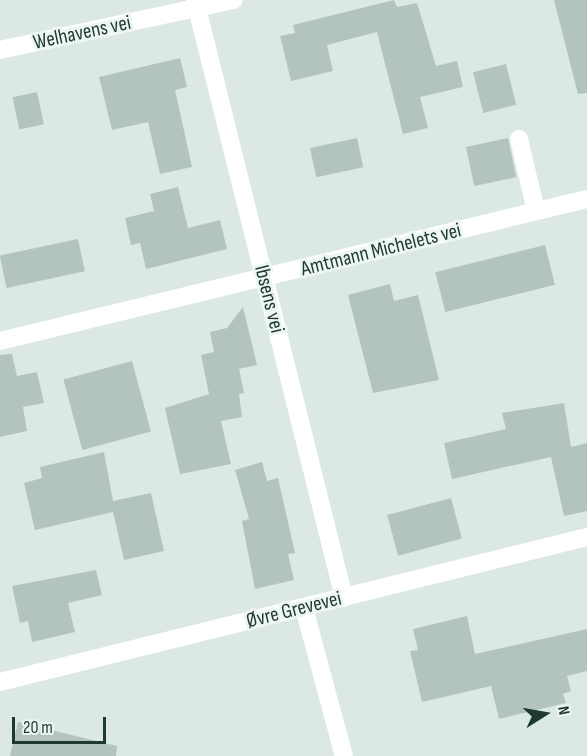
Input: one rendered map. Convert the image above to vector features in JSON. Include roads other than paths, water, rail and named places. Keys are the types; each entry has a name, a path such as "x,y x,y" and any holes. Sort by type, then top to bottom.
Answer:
{"street":[{"name":"Welhavens vei","path":"0,50 196,4 234,0"},
{"name":"Ibsens vei","path":"196,4 344,598"},
{"path":"519,139 536,212"},
{"name":"Amtmann Michelets vei","path":"0,342 587,199"},
{"name":"Øvre Grevevei","path":"0,682 587,537"},
{"path":"304,608 344,756"}]}
